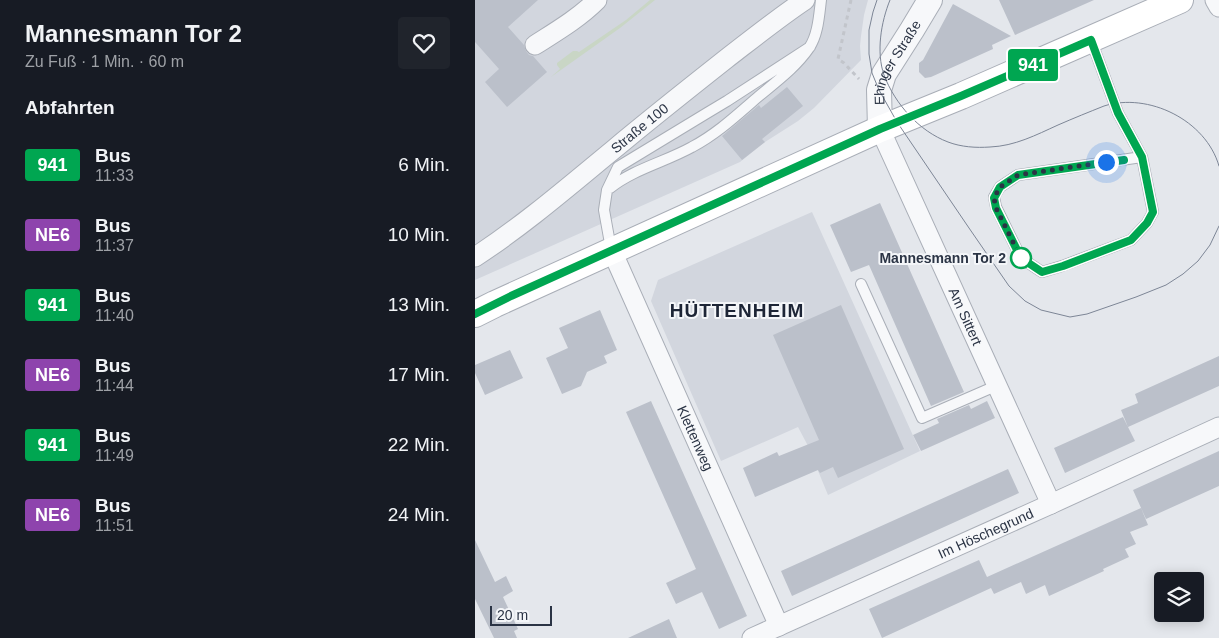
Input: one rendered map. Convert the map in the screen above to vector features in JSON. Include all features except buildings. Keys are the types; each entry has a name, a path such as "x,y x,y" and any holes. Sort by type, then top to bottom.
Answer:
{"main road":[{"path":"475,314 880,129 961,96 1180,0"}],"street":[{"path":"535,45 566,26 597,0"},
{"name":"Straße 100","path":"475,257 503,239 555,200 681,94 805,0"},
{"name":"Ehinger Straße","path":"880,129 879,90 884,74 930,0"},
{"path":"1215,0 1219,7"},
{"name":"Am Sittert","path":"880,129 1051,504"},
{"name":"Klettenweg","path":"612,251 779,626"},
{"name":"Im Höschegrund","path":"753,638 1219,427"}],"lane":[{"path":"607,190 621,179 669,159 719,130 793,68 809,47 816,32 821,0"},
{"path":"1091,40 1118,113 1142,157 1153,212 1147,223 1131,240 1063,266 1042,272 1021,258 996,208 994,198 1000,187 1018,175 1142,157"},
{"path":"612,251 604,210 607,190 618,167 727,101 809,47"},
{"path":"861,284 922,418 998,385"}],"path":[{"path":"844,63 838,59 851,0"}],"shaded area":[{"path":"475,0 868,0 861,36 861,60 814,108 798,121 765,142 740,162 475,280"},
{"path":"812,212 920,451 828,495 798,427 721,461 651,301 658,280"}],"green space":[{"path":"650,0 655,0 620,28 551,77 560,69 557,63 573,51 579,52 626,20"}],"tram line":[{"path":"877,0 869,30 869,54 872,73 879,90 897,122 1009,286 1025,301 1041,310 1070,317 1087,314 1136,297 1166,285 1183,274 1198,261 1210,245 1219,226"},
{"path":"890,0 884,18 880,47 884,75 901,106 918,124 937,137 963,146 1008,145 1104,106 1121,103 1139,103 1173,113 1189,123 1202,135 1212,150 1219,166"}],"bus line":[{"name":"941","path":"475,314 880,129 1091,40 1118,113 1142,157 1153,212 1147,223 1131,240 1063,266 1042,272 1021,258 996,208 994,198 1000,187 1018,175 1124,160"}],"place":[{"name":"Mannesmann Tor 2","path":"1021,258"}],"district":[{"name":"HÜTTENHEIM","path":"737,310"}],"route":[{"path":"1021,258 996,208 994,198 1000,187 1018,175 1106,162"}]}
